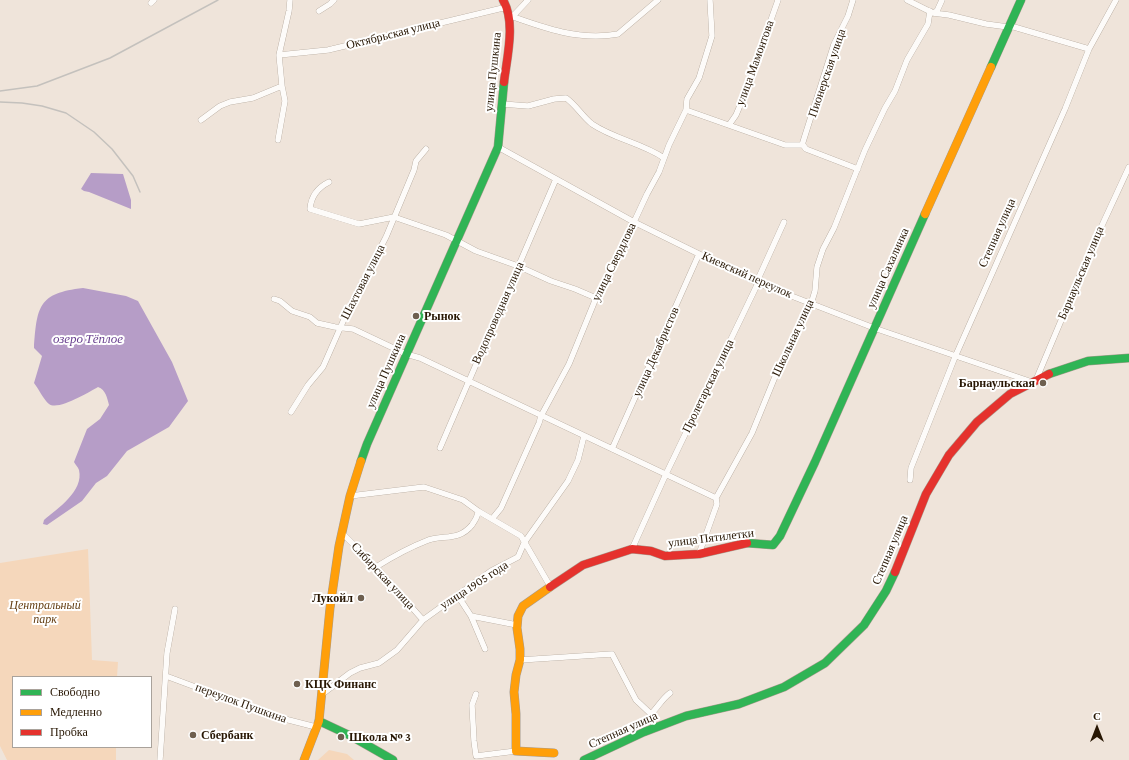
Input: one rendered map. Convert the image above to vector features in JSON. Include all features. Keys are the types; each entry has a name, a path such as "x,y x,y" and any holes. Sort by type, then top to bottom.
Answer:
{"street":[{"path":"278,140 285,101 279,55 290,0"},
{"path":"318,11 334,0"},
{"path":"507,10 528,0"},
{"path":"507,10 544,28 585,36 611,35 618,34 658,0"},
{"name":"улица Свердлова","path":"492,519 501,508 540,423 541,416 569,364 596,298 607,280 686,110 687,99 699,78 712,36 710,0"},
{"name":"улица Мамонтова","path":"729,125 736,115 744,96 778,0"},
{"name":"Пионерская улица","path":"802,146 834,44 848,16 853,0"},
{"path":"907,0 931,12 986,24 1014,27 1089,49"},
{"name":"Школьная улица","path":"699,554 717,504 716,498 752,433 779,367 811,304 815,291 817,267 823,249 834,228 858,169 895,91 907,60 928,24 931,12 937,11 942,0"},
{"name":"улица Сахалинка","path":"773,544 780,536 812,469 1021,0"},
{"name":"Степная улица","path":"910,480 911,468 955,357 1065,109 1089,49 1116,0"},
{"name":"Октябрьская улица","path":"279,55 328,50 507,10"},
{"name":"улица Пушкина","path":"304,760 317,724 330,608 342,533 350,496 367,444 498,147 510,26 507,10"},
{"path":"201,120 220,106 230,102 253,98 282,86"},
{"path":"502,104 528,106 554,99 566,98 592,124 655,151 664,158"},
{"path":"686,110 785,145 802,146 806,149 858,169"},
{"name":"Киевский переулок","path":"498,147 634,222 758,283 874,328 955,357 1034,381"},
{"name":"Шахтовая улица","path":"291,412 308,385 323,367 349,308 386,237 414,170 416,161 426,149"},
{"name":"Барнаульская улица","path":"1034,381 1092,247 1129,167"},
{"name":"Водопроводная улица","path":"440,448 556,179"},
{"path":"329,182 319,187 311,202 310,210 359,224 394,217 446,235 476,251 518,266 551,281 596,298"},
{"name":"Пролетарская улица","path":"632,549 666,474 758,283 759,277 784,222"},
{"name":"улица Декабристов","path":"612,449 699,254"},
{"path":"274,299 280,301 292,311 310,317 317,323 353,329 406,354 420,358 716,498"},
{"name":"Степная улица","path":"585,760 655,728 686,716 740,704 762,696 784,687 825,663 864,624 886,591 898,566 926,494 949,455 977,422 1010,394 1034,381 1088,361 1129,358"},
{"name":"улица 1905 года","path":"321,695 350,673 360,668 379,664 397,650 423,620 491,571 518,557 524,543 568,481 578,460 584,436"},
{"path":"350,496 424,487 463,500 478,511 521,536 550,586"},
{"path":"376,567 392,557 428,540 454,537 466,532 478,517 478,511"},
{"name":"Сибирская улица","path":"342,533 376,567 423,620"},
{"name":"улица Пятилетки","path":"517,626 518,616 523,606 550,586 583,565 632,549 651,551 665,556 699,554 748,543 773,544"},
{"path":"458,596 471,616 485,648"},
{"path":"160,760 167,653 175,609"},
{"path":"471,616 517,626 520,660 514,692 516,714 516,751"},
{"path":"520,660 612,654 636,700 651,714 655,728"},
{"name":"переулок Пушкина","path":"166,676 273,716 317,724"},
{"path":"651,714 659,706 663,698 670,693"},
{"path":"476,694 472,705 476,756 516,751 554,754"},
{"path":"317,724 351,736 393,760"}],"green space":[{"name":"Центральный парк","path":"88,549 92,660 118,662 117,676 12,676 12,748 116,748 116,760 7,760 0,746 0,563"},
{"path":"329,750 347,754 354,760 318,760"}],"water":[{"path":"91,173 123,174 131,200 131,209 81,189"},
{"name":"озеро Тёплое","path":"83,288 126,296 138,301 172,362 188,401 169,427 127,451 107,476 96,483 82,501 47,525 43,524 44,520 62,505 74,492 79,478 79,470 74,462 87,429 100,419 109,405 104,392 98,387 66,403 59,405 49,404 34,383 42,356 34,348 39,312 43,304 49,298 57,294 68,290"}],"railway":[{"path":"0,91 37,86 110,58 218,0"},
{"path":"0,102 42,106 66,113 94,132 112,149 133,176 140,192"}],"traffic: fast":[{"path":"991,67 1021,0"},
{"path":"361,461 367,444 498,147 504,82"},
{"path":"747,543 773,545 780,536 815,462 925,214"},
{"path":"1049,374 1088,361 1129,358"},
{"path":"584,760 644,732 686,716 739,704 784,687 825,663 864,625 886,591 895,572"},
{"path":"319,721 351,736 393,760"}],"traffic: slow":[{"path":"925,214 991,67"},
{"path":"304,760 319,721 330,608 339,546 350,496 361,461"},
{"path":"550,587 523,606 518,616 517,628 520,660 514,692 516,714 516,751 554,753"}],"traffic: jam":[{"path":"503,0 507,9 510,29 510,40 504,82"},
{"path":"895,572 926,494 949,455 977,422 1010,394 1049,374"},
{"path":"550,587 583,565 632,549 651,551 665,556 699,554 747,543"}],"place":[{"name":"Рынок","path":"416,316"},
{"name":"Барнаульская","path":"1043,383"},
{"name":"Лукойл","path":"361,598"},
{"name":"КЦК Финанс","path":"297,684"},
{"name":"Сбербанк","path":"193,735"},
{"name":"Школа № 3","path":"341,737"}]}
